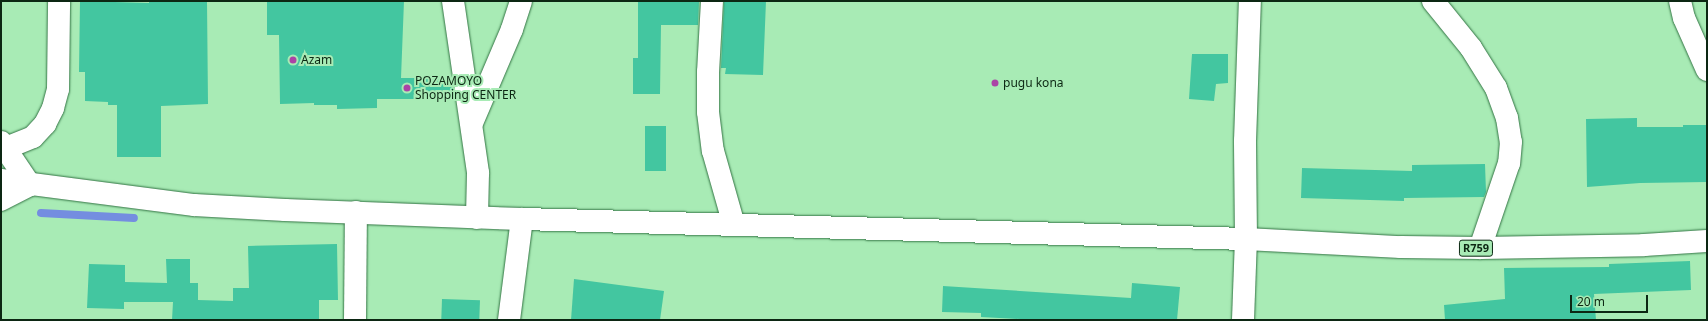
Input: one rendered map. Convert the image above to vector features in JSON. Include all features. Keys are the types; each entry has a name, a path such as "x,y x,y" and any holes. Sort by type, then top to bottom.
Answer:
{"main road":[{"path":"30,185 3,145 32,136 46,124 53,108 58,89 59,1"},
{"path":"452,1 472,123 478,173 477,218"},
{"path":"472,123 503,51 521,1"},
{"path":"712,1 708,72 708,112 713,151 734,224"},
{"path":"1243,320 1246,239 1245,141 1250,1"},
{"path":"1433,1 1471,48 1496,88 1507,118 1511,142 1509,163 1480,248"},
{"path":"1680,1 1684,18 1707,70"},
{"path":"1,180 30,185 194,205 477,218 1246,239"},
{"path":"1,200 30,185"},
{"path":"355,320 356,212"},
{"path":"509,320 522,219"},
{"name":"R759","path":"1246,239 1393,247 1480,248 1636,245 1707,241"}],"building":[{"path":"80,1 149,3 149,1 207,1 208,104 161,106 161,157 117,157 117,105 108,105 108,102 85,101 85,72 79,72"},
{"path":"267,1 404,1 401,78 452,78 454,99 377,99 377,108 337,109 337,105 314,105 314,103 280,104 279,35 267,35"},
{"path":"638,1 699,1 698,25 661,25 660,94 633,94 633,58 638,58"},
{"path":"724,1 766,1 763,75 725,74 726,68 721,68"},
{"path":"1192,54 1228,54 1228,83 1216,84 1214,101 1189,99"},
{"path":"1637,118 1637,127 1683,127 1683,125 1707,125 1707,182 1640,183 1587,187 1586,119"},
{"path":"645,126 666,126 666,171 645,171"},
{"path":"1485,164 1486,192 1484,197 1404,198 1404,201 1301,198 1302,168 1412,171 1412,165"},
{"path":"337,244 338,300 319,300 319,320 172,320 173,302 124,302 124,309 87,308 89,264 125,265 125,282 167,283 166,259 190,259 190,283 198,283 198,300 233,301 233,288 249,288 248,246"},
{"path":"1690,261 1691,290 1594,294 1596,320 1445,320 1444,305 1505,299 1504,268 1609,267 1609,264"},
{"path":"574,279 664,291 660,320 571,320"},
{"path":"1132,283 1180,287 1177,320 1038,320 981,317 981,313 942,312 943,286 1131,298"},
{"path":"442,299 480,300 479,320 441,320"}],"waterway":[{"path":"41,213 134,218"}],"place":[{"name":"Azam","path":"293,60"},
{"name":"pugu kona","path":"995,83"},
{"name":"POZAMOYO Shopping CENTER","path":"407,88"}]}
